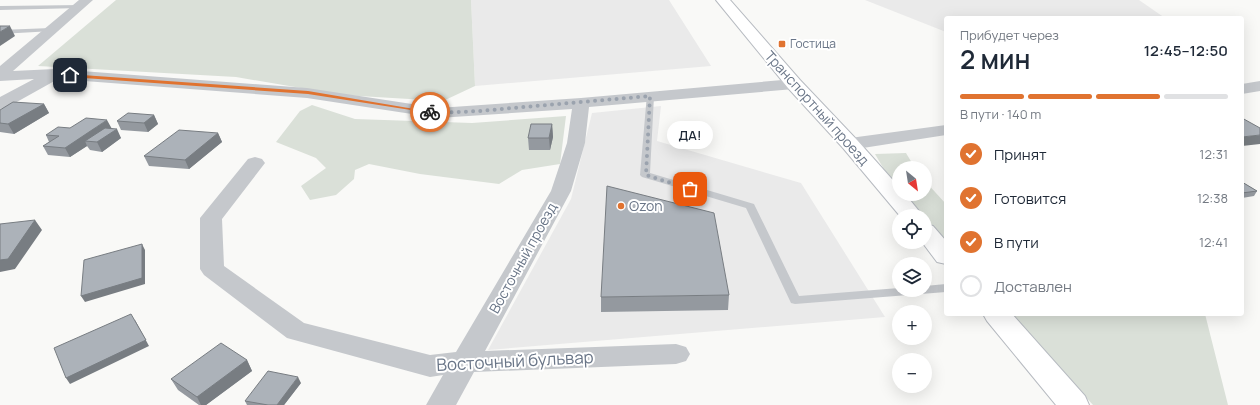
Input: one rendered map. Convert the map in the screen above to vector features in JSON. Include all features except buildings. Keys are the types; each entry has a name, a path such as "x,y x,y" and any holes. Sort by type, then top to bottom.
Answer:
{"main road":[{"name":"Транспортный проезд","path":"723,0 794,84 850,144 906,209"},
{"path":"932,239 944,254"},
{"path":"998,316 1074,405"}],"street":[{"path":"0,75 83,3"},
{"path":"0,75 55,74 308,93 438,113 582,103 794,84"},
{"path":"0,104 55,74"},
{"path":"1244,89 1260,86"},
{"name":"Восточный проезд","path":"441,405 561,191 576,143 582,103"},
{"path":"850,144 944,130"},
{"name":"Восточный бульвар","path":"254,163 211,218 212,269 296,331 430,366 465,362 676,354"}],"lane":[{"path":"0,8 83,3"},
{"path":"0,32 51,30"},
{"path":"650,96 646,175 750,206 795,300 892,292"},
{"path":"932,289 944,288"}],"shaded area":[{"path":"116,0 471,0 475,86 443,101 342,95 236,77 38,66"},
{"path":"471,0 669,0 711,66 475,86"},
{"path":"865,0 1139,0 1162,16 944,16 944,31"},
{"path":"312,105 355,119 472,123 566,116 560,164 522,170 499,184 420,174 369,164 355,170 354,179 336,195 310,200 301,186 326,168 316,158 276,142 300,111"},
{"path":"661,106 657,141 801,183 885,317 488,350 571,199 592,113"},
{"path":"906,153 911,161 892,161 892,180 875,154"},
{"path":"932,189 944,202 944,242 932,227 932,209 916,209 910,201 932,201"},
{"path":"1012,316 1206,316 1228,405 1093,405"}],"way so far":[{"path":"430,112 479,111 650,96 646,175 690,189"}],"place":[{"name":"Гостица","path":"782,44"},
{"name":"ДА!","path":"690,189"},
{"name":"Ozon","path":"621,206"}],"route":[{"path":"70,75 308,93 430,112"}]}
